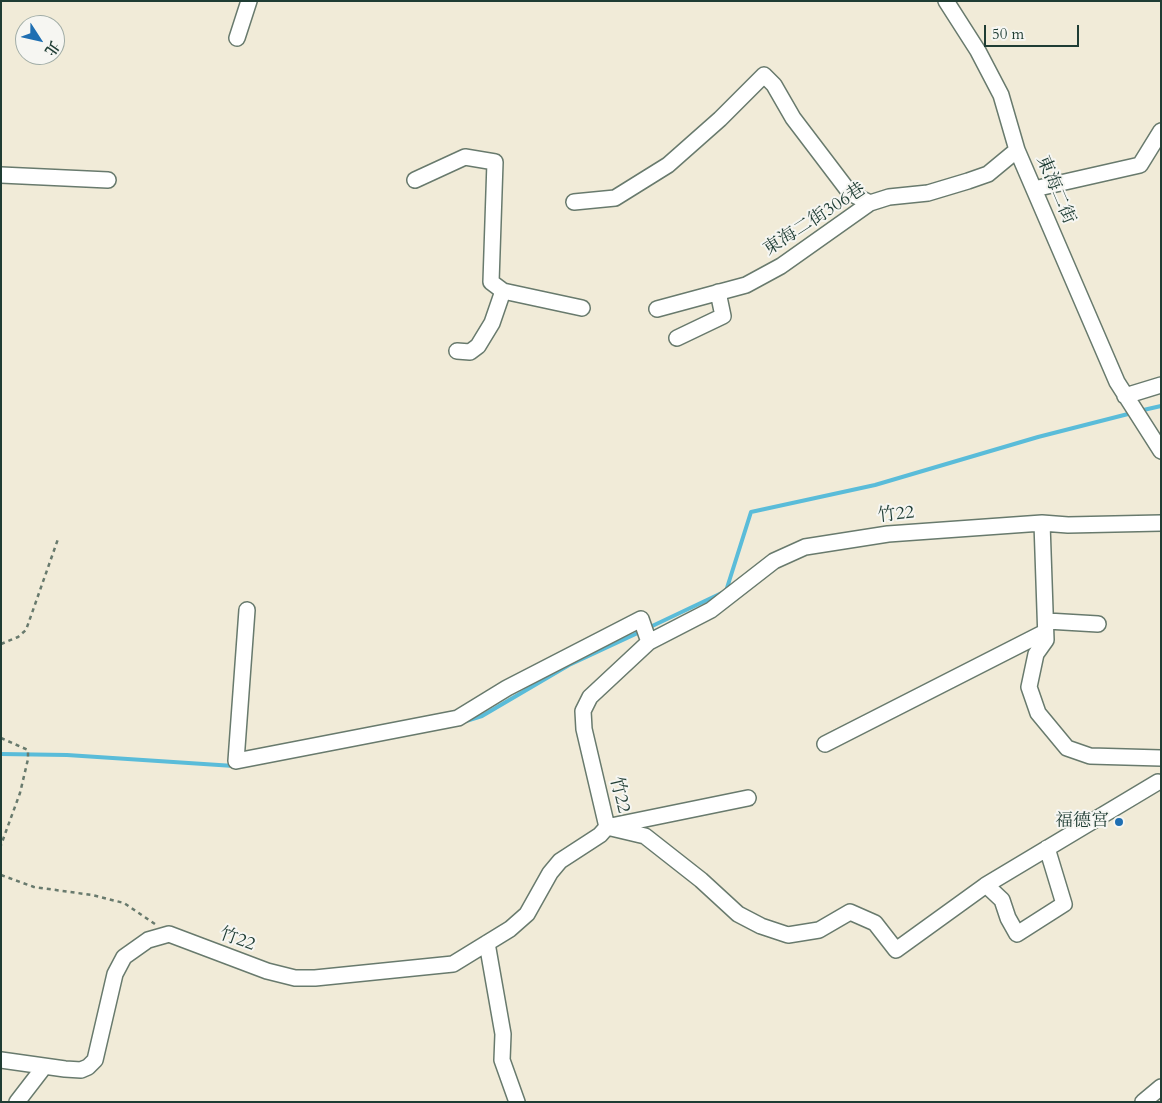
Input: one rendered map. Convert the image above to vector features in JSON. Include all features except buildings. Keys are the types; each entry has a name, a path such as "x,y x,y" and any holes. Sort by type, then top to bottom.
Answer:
{"street":[{"path":"237,38 249,1"},
{"name":"東海二街","path":"946,1 978,51 1001,95 1018,150 1113,373 1125,396 1161,451"},
{"path":"574,202 614,198 668,165 720,119 764,75 774,85 792,118 850,193 870,203"},
{"path":"1034,189 1140,166 1161,131"},
{"name":"東海二街306巷","path":"658,309 746,285 781,266 870,203 888,197 928,193 988,174 1018,150"},
{"path":"415,180 465,157 495,162 491,282 503,291 582,308"},
{"path":"1,175 108,180"},
{"path":"457,351 470,352 478,346 492,323 503,291"},
{"path":"677,338 724,316 718,292"},
{"path":"1125,396 1161,385"},
{"path":"1042,523 1046,664"},
{"name":"竹22","path":"169,934 267,971 295,978 316,978 453,964 519,923 527,914 550,873 560,861 600,836 607,827 584,729 583,711 590,697 649,642 711,610 774,561 805,547 888,534 1042,523 1068,525 1161,523"},
{"path":"247,610 236,761 458,718 507,688 641,619 649,642"},
{"path":"825,744 1046,631 1098,624"},
{"path":"1046,631 1036,654 1029,687 1038,713 1066,748 1090,756 1161,758"},
{"path":"607,827 645,836 701,880 738,914 761,926 788,935 819,930 850,912 875,922 896,950 986,885 1160,779"},
{"path":"607,827 748,798"},
{"path":"986,885 1002,900 1008,918 1017,934 1064,904 1047,848"},
{"path":"1,1060 44,1067 81,1070 88,1067 95,1060 115,974 124,957 148,940 169,934"},
{"path":"487,943 503,1034 502,1060 516,1102"},
{"path":"17,1102 44,1067"},
{"path":"1142,1102 1161,1087"}],"path":[{"path":"1,644 18,637 26,630 58,539"},
{"path":"1,738 28,750 20,793 1,845"},
{"path":"1,875 34,887 92,895 124,904 169,934"}],"waterway":[{"path":"1139,411 1161,406"},
{"path":"648,628 726,591 751,512 875,485 1038,437 1132,413"},
{"path":"466,721 482,716 569,665 642,631"},
{"path":"1,754 67,755 234,766"}],"place":[{"name":"福德宮","path":"1119,822"}]}
